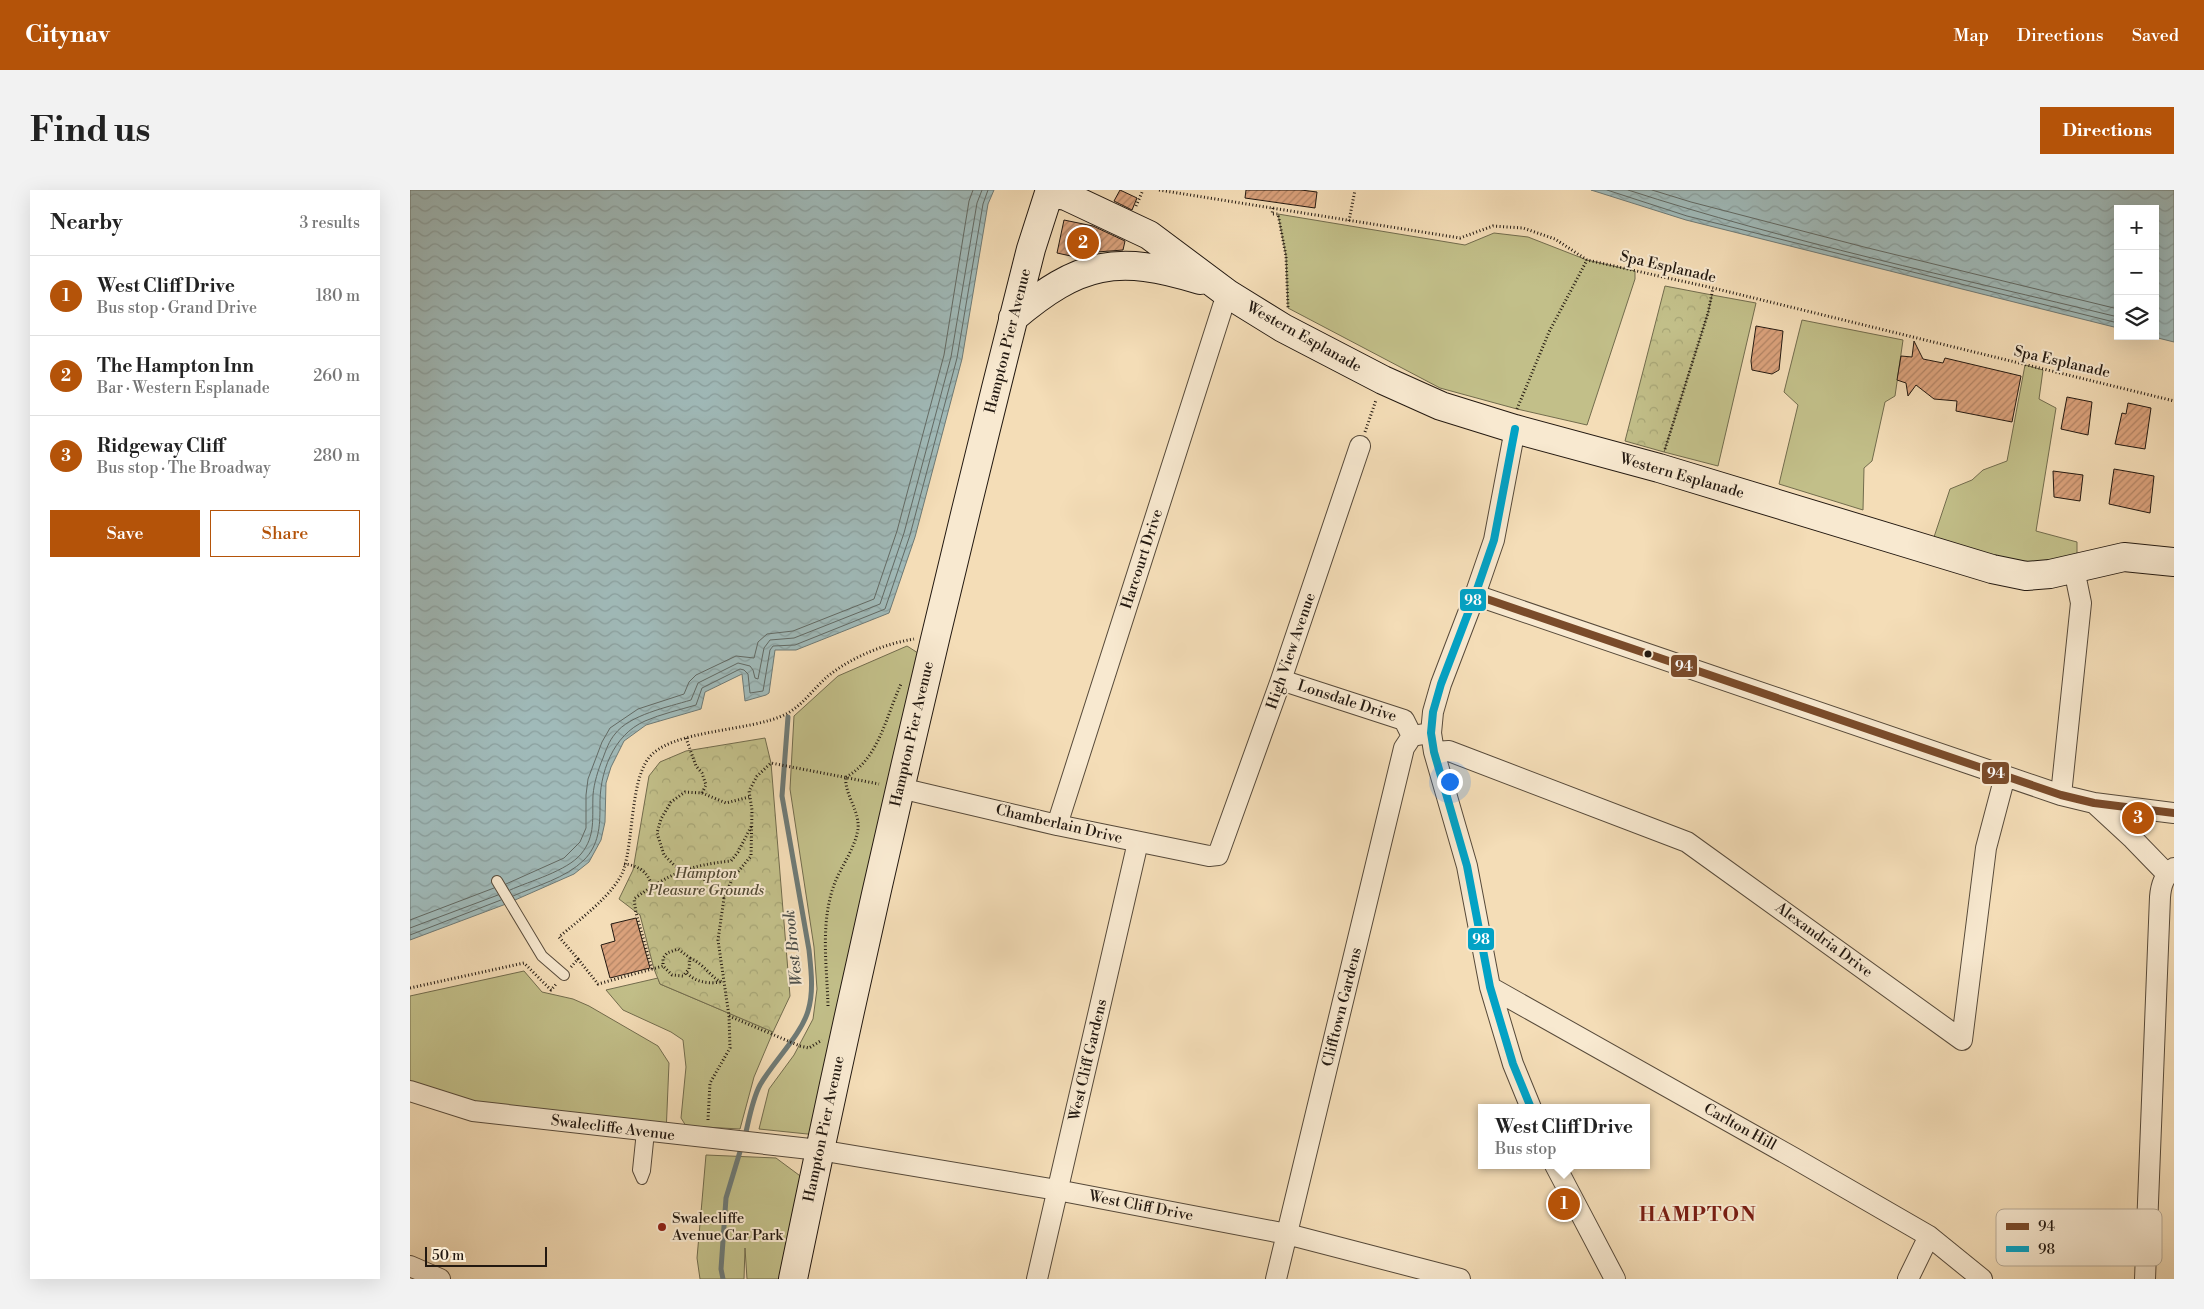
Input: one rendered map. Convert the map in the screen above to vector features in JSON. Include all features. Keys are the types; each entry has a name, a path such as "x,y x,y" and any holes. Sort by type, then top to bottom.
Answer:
{"street":[{"name":"Western Esplanade","path":"1049,194 1066,196 1149,235 1222,290 1283,328 1383,380 1441,406 1515,429 1659,468 1992,569 2026,576 2074,569 2124,557 2174,562"},
{"name":"Hampton Pier Avenue","path":"793,1279 819,1150 936,630 1013,318 1031,249 1049,194"},
{"path":"1140,266 1148,254 1149,235"},
{"path":"1031,249 1051,290"},
{"name":"Western Esplanade","path":"1013,318 1035,299 1080,273 1104,266 1140,266 1166,271 1222,290"},
{"name":"Harcourt Drive","path":"1057,825 1217,325 1222,290"},
{"path":"1515,429 1494,540 1441,684 1426,740 1467,866 1490,987 1513,1064 1529,1104"},
{"name":"High View Avenue","path":"1218,855 1281,680 1360,446"},
{"path":"2061,795 2081,603 2074,569"},
{"path":"1475,595 2061,795 2094,803 2174,813"},
{"name":"Lonsdale Drive","path":"1281,680 1404,720 1426,740"},
{"name":"Alexandria Drive","path":"1426,740 1449,751 1687,842 1962,1040 1986,848 2005,776"},
{"name":"Clifftown Gardens","path":"1276,1279 1404,748 1426,740"},
{"name":"Chamberlain Drive","path":"900,788 1057,825 1209,856 1218,855"},
{"path":"2094,803 2170,870 2161,886 2160,897 2147,1209"},
{"name":"West Cliff Gardens","path":"1038,1279 1138,842"},
{"name":"Carlton Hill","path":"1490,987 1929,1236 1982,1279"},
{"name":"Swalecliffe Avenue","path":"410,1091 473,1111 819,1150"},
{"name":"West Cliff Drive","path":"819,1150 1057,1190 1287,1234 1460,1279"},
{"path":"1557,1169 1616,1279"},
{"path":"1908,1279 1929,1236"},
{"path":"410,1266 440,1279"},
{"path":"2144,1279 2145,1266"}],"lane":[{"path":"496,881 542,956 564,975"}],"path":[{"name":"Spa Esplanade","path":"1158,190 1460,238 1493,226 1523,228 1555,240 1587,260 1713,288 2174,401"},
{"path":"1350,221 1355,190"},
{"path":"1273,208 1272,214 1278,214 1286,256 1289,304 1283,328"},
{"path":"1515,429 1517,409 1549,332 1587,260"},
{"path":"1659,468 1708,313 1713,288"},
{"path":"1360,446 1383,380"},
{"path":"663,966 598,984 559,937 605,898 623,870 641,774 648,759 658,749 686,738 756,725 787,714 829,676 863,655 898,641 915,638 912,644"},
{"path":"828,1014 824,941 830,902 834,886 858,829 854,806 845,783 846,777 854,772 880,738 892,702 904,679"},
{"path":"686,738 696,766 702,773 706,785 702,793"},
{"path":"715,1139 710,1083 730,1048 729,1016 721,982 718,940 724,898 732,879 751,856 752,810 749,791 757,776 771,763 900,788"},
{"path":"724,898 718,886 680,871 664,856 656,832 660,819 671,802 685,792 702,793 726,803 749,797"},
{"path":"652,969 636,913 634,899 652,886 680,871 702,864 731,861 738,852 752,824"},
{"path":"624,864 638,867 644,872 652,886"},
{"path":"690,958 687,973 683,976 672,975 663,966 663,958 672,950 678,949 690,958 703,964 721,982"},
{"path":"410,988 524,963 551,990 578,959"},
{"path":"687,973 697,980 710,983 721,982"},
{"path":"729,1016 800,1046 809,1048 824,1039"}],"green space":[{"path":"1278,214 1465,245 1494,233 1528,237 1587,260 1635,271 1635,279 1587,425 1517,409 1440,388 1288,308 1286,256"},
{"path":"1665,286 1712,295 1664,452 1625,441"},
{"path":"1712,295 1756,303 1718,466 1664,452"},
{"path":"1802,320 1903,340 1895,396 1885,402 1872,461 1864,468 1863,510 1779,484 1798,405 1784,392"},
{"path":"2025,365 2043,370 2039,399 2056,408 2036,531 2077,542 2077,555 2062,561 2026,562 1986,553 1934,537 1950,489 1972,480 1983,470 2007,461"},
{"path":"907,646 918,653 817,1135 759,1129 769,1089 794,1055 813,1019 817,989 814,947 790,789 794,716 838,676"},
{"name":"Hampton Pleasure Grounds","path":"765,738 771,763 790,996 773,1032 660,984 654,969 640,915 619,899 633,870 649,776 660,762 686,751"},
{"path":"524,971 542,992 573,999 589,1006 658,1046 669,1063 666,1134 410,1090 410,996"},
{"path":"658,978 660,984 773,1032 754,1077 740,1129 686,1126 681,1118 686,1067 683,1040 671,1032 623,1010 606,990"},
{"path":"706,1155 776,1158 807,1181 786,1279 747,1279 745,1248 744,1279 700,1279 697,1258"}],"water":[{"path":"410,190 994,190 988,204 962,359 915,537 889,613 796,650 775,650 769,693 766,695 745,701 742,674 705,692 701,709 646,725 624,741 611,767 606,783 605,822 601,840 589,862 574,874 506,904 410,940"},
{"path":"1591,190 2174,190 2174,342 2159,338 2159,205 2114,205 2114,327 1686,220"}],"building":[{"path":"1120,190 1137,198 1132,210 1114,201"},
{"path":"1246,190 1301,190 1317,192 1315,208 1245,198"},
{"path":"1064,220 1093,226 1125,241 1123,250 1097,252 1080,258 1057,253"},
{"path":"1756,326 1783,331 1779,370 1772,374 1752,370 1751,361"},
{"path":"1914,341 1923,359 1943,363 1945,358 2021,376 2012,422 1956,411 1957,401 1934,399 1916,385 1908,396 1906,383 1897,380 1901,356 1912,357"},
{"path":"2067,397 2092,402 2088,435 2061,429"},
{"path":"2128,403 2151,408 2145,449 2115,444 2122,413 2126,414"},
{"path":"2114,469 2154,476 2150,513 2109,504"},
{"path":"2053,471 2083,475 2080,501 2054,497"},
{"path":"636,918 650,968 610,978 601,945 615,941 611,924"}],"waterway":[{"name":"West Brook","path":"745,1136 757,1091 799,1029 808,1011 811,996 812,981 809,950 782,796 788,717"},
{"name":"West Brook","path":"723,1279 721,1269 726,1198 742,1145"}],"transit line":[{"name":"98","path":"1515,429 1494,540 1441,684 1433,712 1431,733 1434,752 1467,866 1490,987 1513,1064 1529,1104"},
{"name":"94","path":"1475,595 2061,795 2094,803 2174,813"}],"place":[{"name":"The Hampton Inn","path":"1083,243"},
{"name":"Ridgeway Cliff","path":"2138,818"},
{"name":"West Cliff Drive","path":"1564,1204"},
{"name":"Swalecliffe Avenue Car Park","path":"662,1227"}],"district":[{"name":"HAMPTON","path":"1698,1215"}]}
